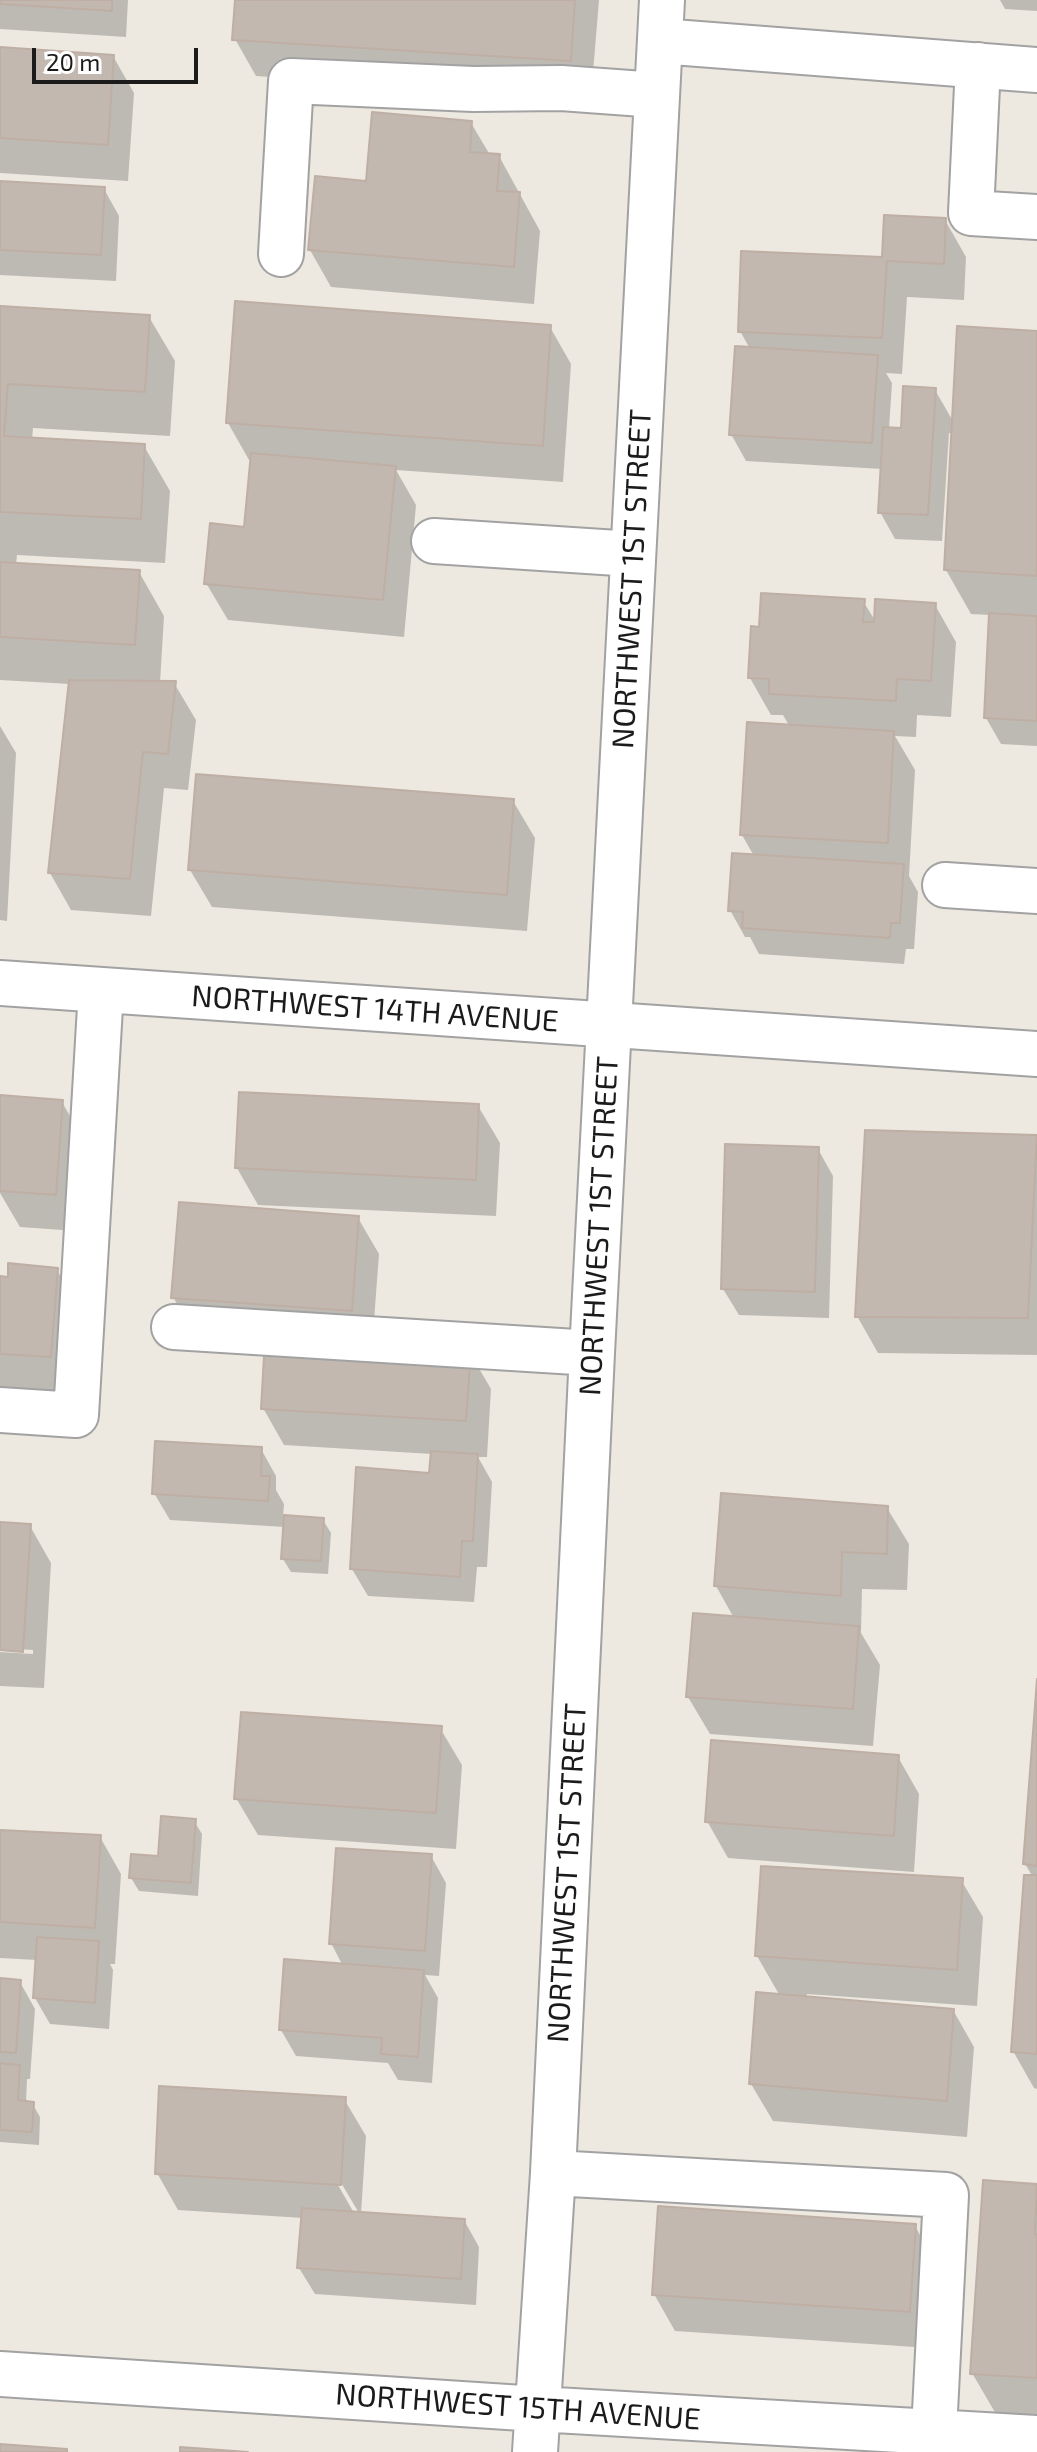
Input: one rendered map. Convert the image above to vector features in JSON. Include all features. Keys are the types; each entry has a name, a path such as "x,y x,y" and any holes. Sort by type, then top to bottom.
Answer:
{"street":[{"path":"661,20 978,65 1037,70"},
{"name":"NORTHWEST 1ST STREET","path":"535,2452 553,2173 661,20"},
{"path":"978,65 971,213 1037,217"},
{"path":"281,254 291,81 473,89 561,88 657,95"},
{"path":"434,541 633,554"},
{"path":"945,885 1037,891"},
{"name":"NORTHWEST 14TH AVENUE","path":"0,983 1037,1054"},
{"path":"0,1410 76,1415 101,990"},
{"path":"174,1327 592,1353"},
{"path":"553,2173 946,2195 934,2431"},
{"name":"NORTHWEST 15TH AVENUE","path":"0,2374 1037,2438"}],"building":[{"path":"0,0 112,0 112,11 0,4"},
{"path":"235,0 575,0 571,61 232,40"},
{"path":"0,47 114,55 108,145 0,138"},
{"path":"372,112 472,121 470,152 500,154 497,191 520,192 514,267 308,250 315,176 366,181"},
{"path":"0,181 105,187 101,255 0,250"},
{"path":"884,215 946,218 944,264 887,261 882,338 738,332 741,251 882,257"},
{"path":"235,301 551,325 543,446 226,423"},
{"path":"0,306 150,315 145,392 8,384 4,436 145,444 141,519 0,512"},
{"path":"957,326 1037,331 1037,576 944,570"},
{"path":"735,346 878,355 872,443 729,435"},
{"path":"903,386 936,388 928,515 878,513 883,427 901,428"},
{"path":"251,453 396,466 383,600 204,584 210,523 244,527"},
{"path":"0,562 140,570 135,645 0,637"},
{"path":"761,593 865,599 863,622 874,622 875,599 936,603 931,681 897,679 896,701 769,694 769,679 748,678 751,626 759,627"},
{"path":"989,613 1037,616 1037,721 984,718"},
{"path":"69,680 176,681 168,754 143,752 130,879 48,873"},
{"path":"747,722 894,731 888,843 740,835"},
{"path":"196,774 514,799 507,895 188,870"},
{"path":"732,853 904,864 900,923 891,923 890,938 742,928 743,912 728,911"},
{"path":"239,1092 479,1104 476,1180 235,1168"},
{"path":"0,1095 63,1100 56,1195 0,1191"},
{"path":"865,1130 1037,1135 1028,1318 855,1317"},
{"path":"725,1144 819,1147 815,1292 721,1289"},
{"path":"179,1202 359,1216 352,1311 171,1298"},
{"path":"8,1263 58,1268 51,1357 0,1354 0,1276 8,1277"},
{"path":"265,1338 471,1351 466,1421 261,1409"},
{"path":"155,1441 262,1447 261,1476 270,1476 268,1501 152,1494"},
{"path":"431,1451 478,1454 473,1541 462,1541 460,1577 350,1569 356,1467 429,1473"},
{"path":"721,1493 888,1506 887,1554 842,1552 841,1596 714,1586"},
{"path":"284,1515 324,1518 321,1561 281,1559"},
{"path":"0,1522 31,1524 23,1652 0,1650"},
{"path":"693,1613 859,1626 853,1709 686,1697"},
{"path":"1037,1679 1037,1866 1023,1864"},
{"path":"241,1712 442,1726 436,1813 234,1799"},
{"path":"711,1740 899,1755 894,1836 705,1822"},
{"path":"161,1816 196,1819 191,1883 129,1878 131,1854 158,1856"},
{"path":"0,1830 101,1835 95,1928 0,1922"},
{"path":"336,1848 432,1854 425,1951 329,1944"},
{"path":"761,1866 963,1878 957,1970 755,1956"},
{"path":"1024,1875 1037,1875 1037,2054 1011,2052"},
{"path":"37,1937 99,1941 95,2003 33,1998"},
{"path":"284,1959 424,1970 418,2057 381,2054 382,2038 279,2030"},
{"path":"0,1978 21,1980 16,2053 0,2052"},
{"path":"756,1992 954,2009 947,2101 749,2084"},
{"path":"0,2063 20,2065 18,2100 34,2102 32,2132 0,2130"},
{"path":"159,2086 346,2097 341,2185 155,2174"},
{"path":"983,2180 1037,2184 1037,2378 970,2374"},
{"path":"658,2206 916,2224 910,2312 652,2295"},
{"path":"302,2208 465,2219 461,2279 297,2268"},
{"path":"0,2444 67,2449 67,2452 0,2452"},
{"path":"180,2447 248,2452 180,2452"}]}
